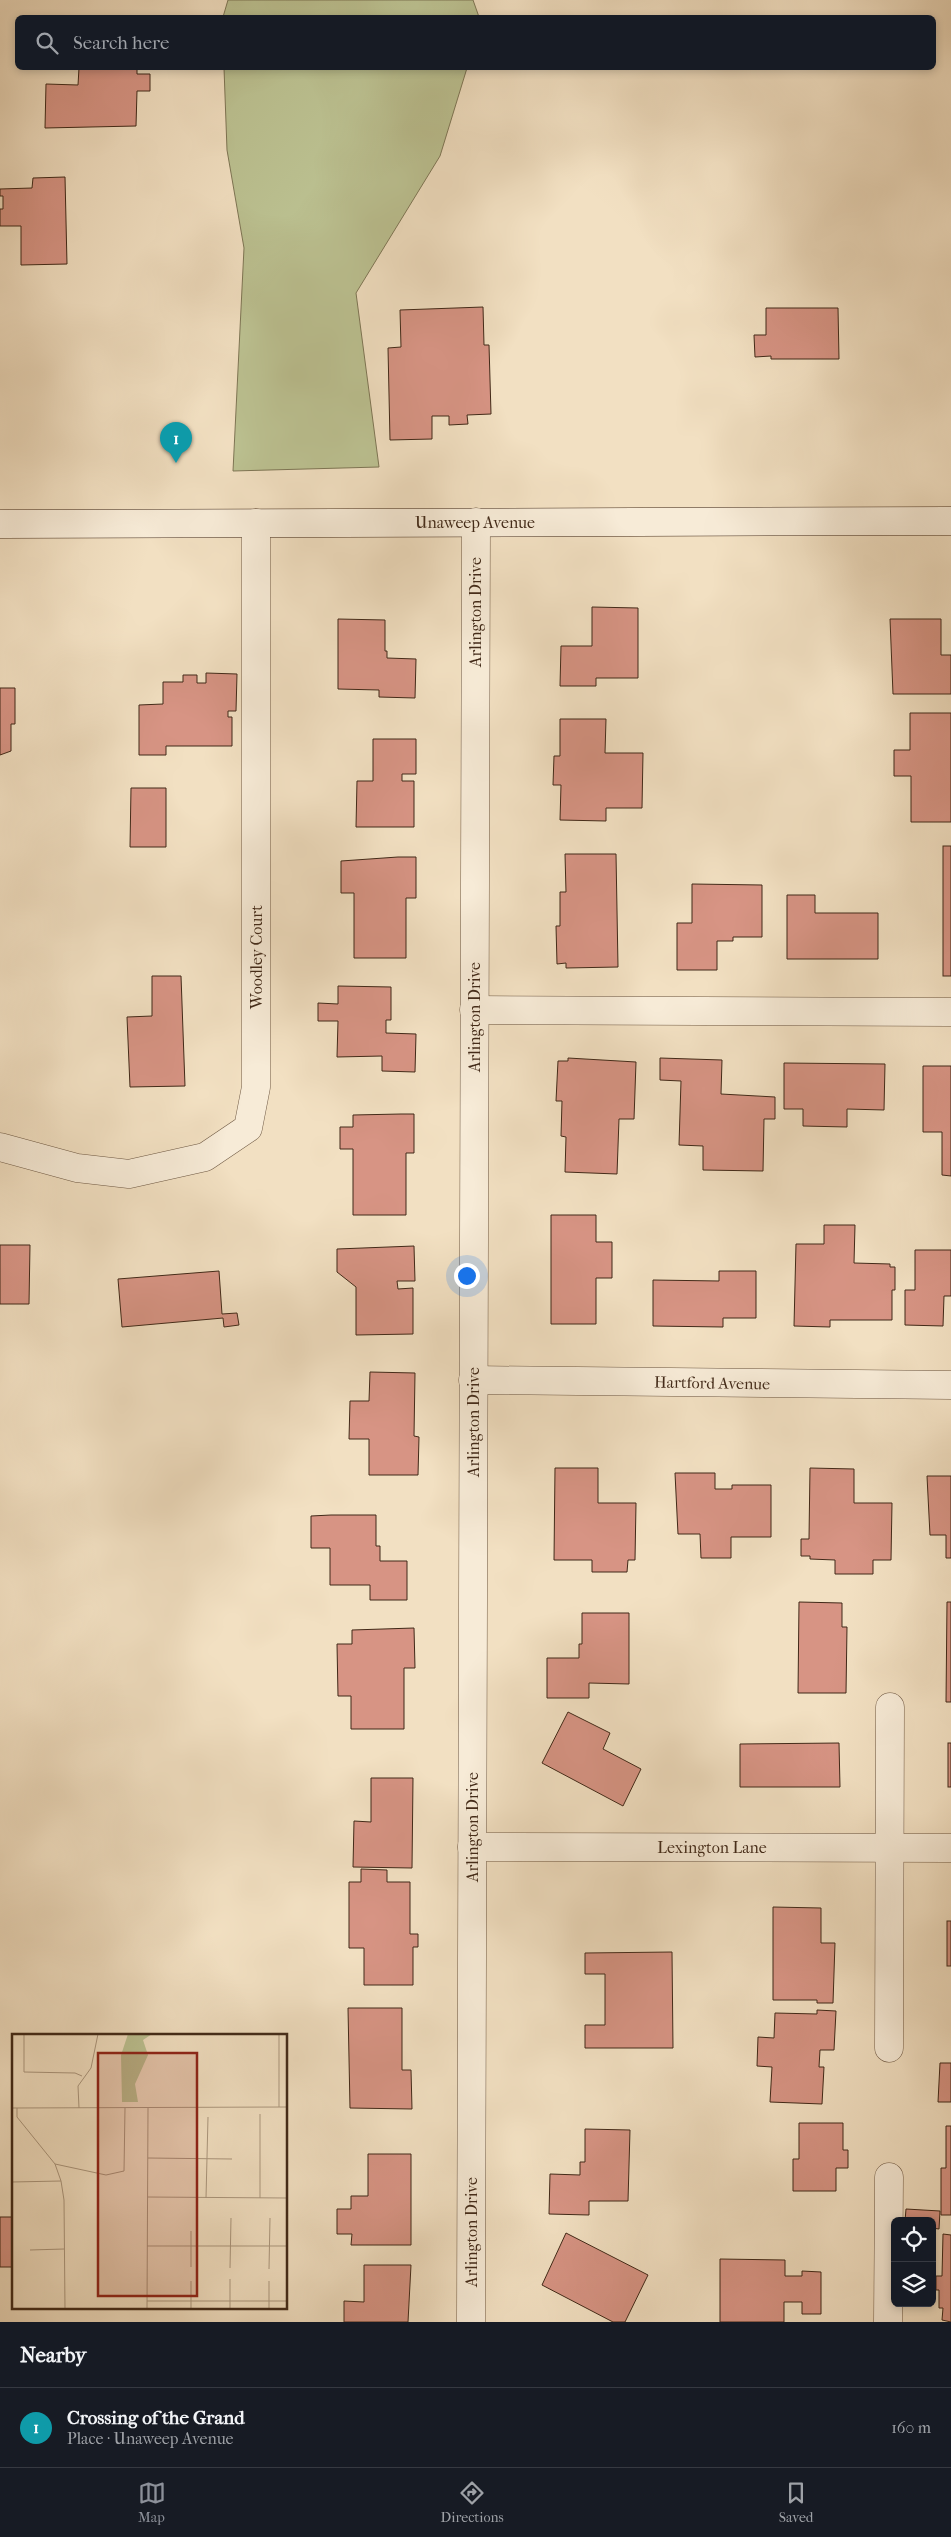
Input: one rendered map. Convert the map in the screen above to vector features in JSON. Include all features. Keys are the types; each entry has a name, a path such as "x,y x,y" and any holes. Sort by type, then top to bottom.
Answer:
{"street":[{"name":"Unaweep Avenue","path":"0,524 951,521"},
{"name":"Arlington Drive","path":"471,2322 476,522"},
{"name":"Woodley Court","path":"0,1147 76,1168 129,1174 205,1157 248,1128 256,1087 256,523"},
{"path":"474,1010 951,1012"},
{"name":"Hartford Avenue","path":"474,1380 951,1385"},
{"path":"889,2048 890,1707"},
{"name":"Lexington Lane","path":"472,1847 951,1848"},
{"path":"888,2322 889,2177"}],"green space":[{"path":"228,0 473,0 478,15 224,15"},
{"path":"224,70 466,70 440,156 356,293 379,467 233,471 244,248 227,150"}],"building":[{"path":"79,70 137,70 137,74 150,74 150,91 137,91 136,126 45,128 46,84 78,85"},
{"path":"65,177 67,264 21,265 21,226 0,226 0,209 3,209 3,196 0,196 0,189 32,188 33,178"},
{"path":"483,307 484,345 489,345 491,414 467,415 468,424 449,425 449,416 432,416 432,439 390,440 388,348 401,347 400,310"},
{"path":"766,308 838,308 839,359 771,359 771,356 755,357 754,335 766,335"},
{"path":"592,607 638,608 638,678 596,678 596,686 560,686 561,646 592,646"},
{"path":"338,619 385,620 385,651 387,651 387,658 416,659 415,698 379,697 379,690 338,689"},
{"path":"890,619 941,619 941,655 951,655 951,694 893,694"},
{"path":"206,673 237,674 236,711 228,711 228,717 232,717 232,746 166,746 166,755 139,755 139,705 163,704 163,682 183,682 183,675 197,675 197,683 206,683"},
{"path":"0,688 15,688 15,724 11,724 11,751 0,755"},
{"path":"910,713 951,713 951,822 911,822 911,776 894,776 894,750 910,750"},
{"path":"560,719 606,719 605,753 643,753 642,808 606,808 606,821 560,820 561,785 553,785 554,756 560,756"},
{"path":"373,739 416,739 416,774 402,774 402,781 414,781 414,827 356,827 357,781 373,781"},
{"path":"131,788 166,788 166,847 130,847"},
{"path":"943,846 951,846 951,976 943,976"},
{"path":"565,854 616,854 618,967 566,968 566,963 557,964 556,926 560,926 560,892 566,892"},
{"path":"416,857 416,898 406,898 406,958 354,958 354,893 341,893 341,861"},
{"path":"692,884 762,885 762,937 733,937 733,941 717,941 717,970 677,970 677,923 692,923"},
{"path":"787,895 815,895 815,913 878,913 878,959 787,959"},
{"path":"152,976 181,976 185,1086 130,1087 127,1017 152,1016"},
{"path":"338,986 391,987 391,1020 386,1020 386,1033 416,1034 415,1072 382,1071 382,1056 337,1057 338,1021 318,1021 318,1003 338,1004"},
{"path":"568,1058 636,1062 634,1119 619,1119 617,1174 565,1172 566,1137 561,1136 562,1101 556,1101 558,1061 568,1061"},
{"path":"660,1058 722,1060 721,1094 775,1097 775,1119 764,1119 763,1171 703,1170 703,1146 679,1145 681,1081 660,1080"},
{"path":"784,1063 885,1064 884,1110 847,1109 847,1127 803,1126 803,1109 784,1109"},
{"path":"923,1066 951,1066 951,1176 942,1175 942,1132 923,1132"},
{"path":"414,1114 414,1153 406,1153 406,1215 353,1215 353,1149 340,1149 340,1127 353,1127 353,1115"},
{"path":"551,1215 596,1215 596,1242 612,1242 612,1278 596,1278 596,1324 551,1324"},
{"path":"824,1225 855,1225 854,1263 890,1264 890,1267 895,1267 895,1290 892,1290 892,1320 830,1320 830,1327 794,1326 796,1244 824,1244"},
{"path":"0,1245 30,1245 29,1304 0,1304"},
{"path":"414,1246 415,1281 397,1281 398,1289 413,1288 413,1334 356,1335 356,1287 337,1272 337,1249"},
{"path":"915,1250 951,1250 951,1296 944,1296 943,1326 905,1325 905,1290 915,1290"},
{"path":"219,1271 222,1314 237,1313 239,1325 224,1327 223,1318 122,1327 118,1279"},
{"path":"719,1271 756,1271 756,1318 723,1318 723,1327 653,1326 653,1280 719,1281"},
{"path":"370,1372 415,1373 414,1436 419,1437 418,1475 369,1475 369,1439 349,1439 350,1401 369,1401"},
{"path":"555,1468 598,1468 598,1503 636,1503 635,1560 628,1560 627,1572 592,1572 592,1560 554,1560"},
{"path":"810,1468 854,1469 854,1503 892,1503 891,1560 873,1560 873,1574 835,1574 835,1560 810,1559 810,1556 801,1556 801,1539 809,1539"},
{"path":"675,1473 715,1473 715,1489 732,1489 732,1485 771,1485 771,1537 731,1537 731,1558 701,1558 700,1534 678,1534"},
{"path":"927,1476 951,1476 951,1558 946,1558 946,1535 930,1535"},
{"path":"376,1515 376,1546 380,1546 380,1561 407,1561 407,1600 370,1600 370,1585 330,1585 330,1548 311,1548 311,1516"},
{"path":"799,1602 842,1603 842,1627 847,1627 846,1693 798,1693"},
{"path":"947,1602 951,1602 951,1702 946,1702"},
{"path":"582,1613 629,1613 629,1684 589,1683 589,1698 547,1698 547,1658 579,1658 579,1644 582,1644"},
{"path":"414,1628 415,1668 404,1668 404,1729 351,1729 351,1696 338,1696 337,1644 352,1644 352,1630"},
{"path":"568,1712 610,1733 603,1749 641,1769 623,1806 542,1763"},
{"path":"839,1743 840,1787 740,1787 740,1744"},
{"path":"948,1743 951,1743 951,1787 948,1787"},
{"path":"371,1778 413,1778 412,1868 353,1867 354,1821 371,1822"},
{"path":"361,1869 387,1870 387,1882 410,1882 410,1934 418,1934 418,1947 413,1947 413,1985 364,1985 364,1948 349,1948 349,1882 361,1882"},
{"path":"773,1907 821,1908 821,1943 835,1943 833,2003 817,2003 817,2000 773,2000"},
{"path":"947,1921 951,1921 951,1966 947,1966"},
{"path":"672,1952 673,2048 585,2048 585,2025 605,2025 605,1974 585,1974 585,1953"},
{"path":"348,2008 402,2008 402,2070 411,2070 412,2109 350,2108"},
{"path":"817,2010 836,2011 834,2050 820,2050 819,2067 824,2067 822,2104 770,2102 772,2067 757,2066 758,2037 774,2038 775,2013 817,2014"},
{"path":"940,2063 951,2063 951,2102 938,2102"},
{"path":"799,2123 843,2123 843,2150 848,2150 848,2168 836,2168 836,2191 793,2191 793,2159 799,2159"},
{"path":"946,2126 951,2126 951,2215 941,2215 941,2168 946,2168"},
{"path":"585,2129 630,2130 628,2201 589,2201 589,2215 549,2214 550,2174 580,2175 580,2162 585,2162"},
{"path":"368,2154 411,2154 411,2245 351,2245 352,2234 337,2234 337,2209 351,2209 351,2196 368,2196"},
{"path":"906,2209 940,2211 939,2229 936,2229 936,2217 905,2217"},
{"path":"0,2217 12,2217 12,2267 0,2267"},
{"path":"566,2233 648,2275 625,2322 613,2322 542,2285"},
{"path":"943,2234 951,2235 951,2322 942,2320 943,2308 939,2308 939,2290 936,2290 936,2276 942,2276"},
{"path":"720,2259 785,2260 785,2276 802,2276 802,2271 821,2272 821,2314 802,2314 802,2302 784,2302 784,2322 720,2322"},
{"path":"364,2265 411,2265 408,2322 344,2322 344,2301 364,2302"}],"place":[{"name":"Crossing of the Grand","path":"176,463"}]}
